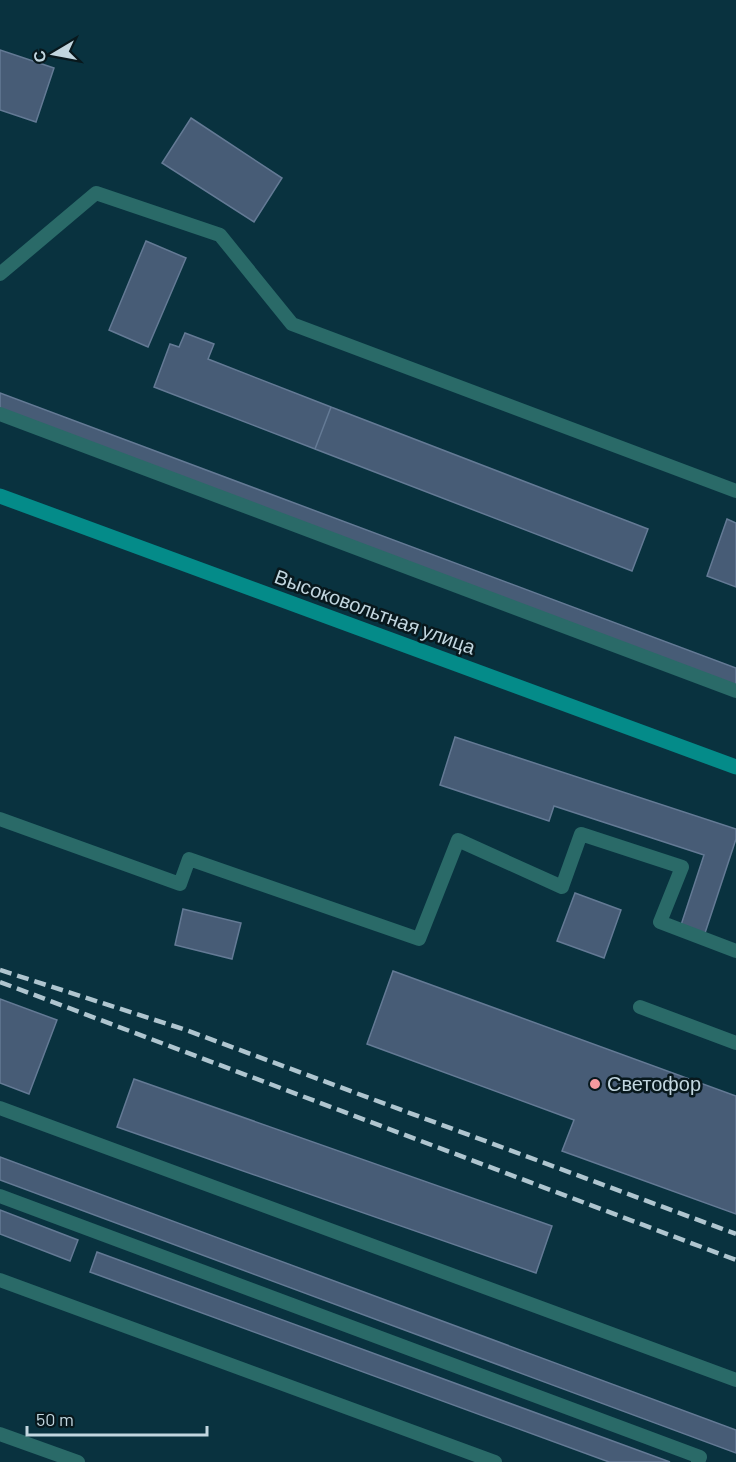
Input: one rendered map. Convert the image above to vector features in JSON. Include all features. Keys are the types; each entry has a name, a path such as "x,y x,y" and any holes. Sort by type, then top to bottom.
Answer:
{"street":[{"name":"Высоковольтная улица","path":"0,496 736,767"}],"lane":[{"path":"0,274 96,193 220,235 292,324 736,491"},
{"path":"0,414 736,691"},
{"path":"0,819 180,884 189,859 419,939 458,840 562,887 581,834 682,867 660,922 736,951"},
{"path":"640,1007 736,1043"},
{"path":"0,1108 736,1380"},
{"path":"0,1196 703,1460"},
{"path":"0,1280 495,1462"},
{"path":"0,1434 78,1462"}],"building":[{"path":"0,50 54,68 36,122 0,110"},
{"path":"191,118 282,178 254,222 162,163"},
{"path":"146,241 186,258 148,347 109,330"},
{"path":"185,333 214,344 208,359 331,407 315,449 154,387 170,344 179,347"},
{"path":"0,393 736,668 736,693 0,418"},
{"path":"331,407 648,529 632,571 315,449"},
{"path":"727,519 736,523 736,587 707,576"},
{"path":"455,737 736,829 736,839 705,933 681,925 704,855 554,806 549,821 440,785"},
{"path":"575,893 621,910 604,958 557,941"},
{"path":"183,909 241,923 232,959 175,945"},
{"path":"393,971 736,1096 736,1214 562,1151 574,1120 367,1044"},
{"path":"0,999 57,1020 29,1094 0,1083"},
{"path":"134,1079 552,1226 536,1273 117,1127"},
{"path":"0,1157 736,1430 736,1453 0,1180"},
{"path":"0,1210 78,1240 70,1261 0,1234"},
{"path":"97,1252 670,1462 609,1462 90,1272"}],"railway":[{"path":"0,970 186,1030 736,1234"},
{"path":"0,982 736,1260"}],"place":[{"name":"Светофор","path":"595,1084"}]}
